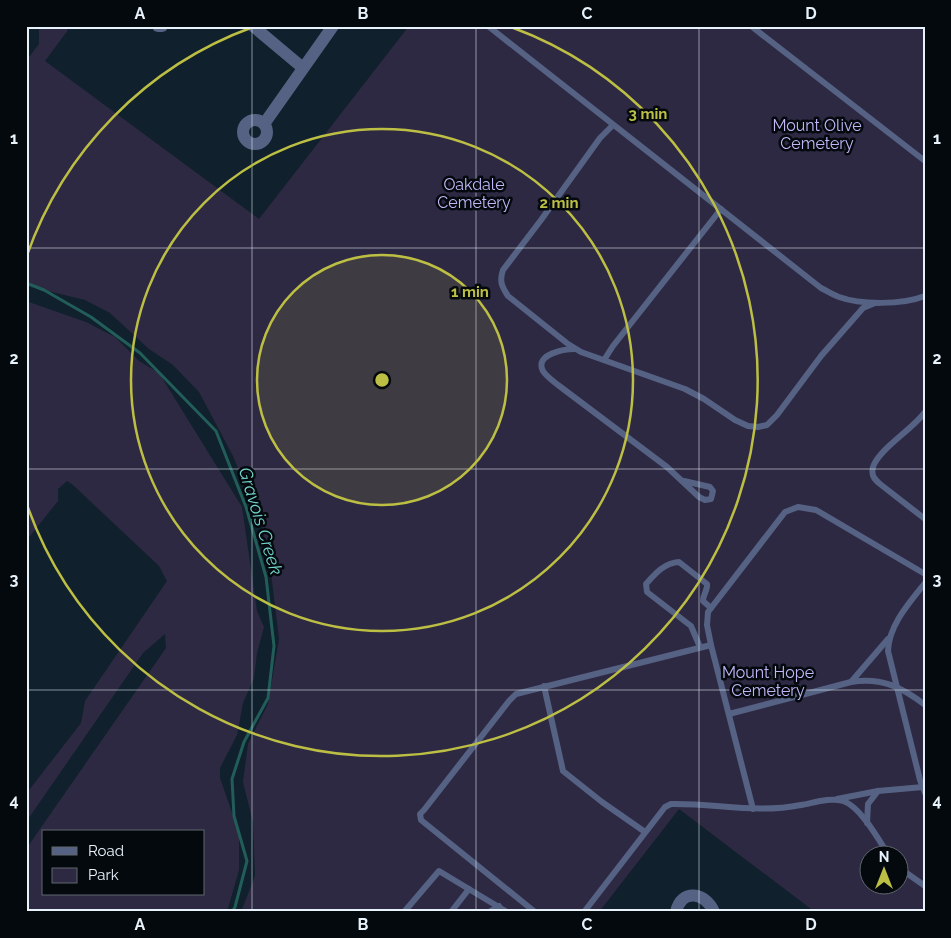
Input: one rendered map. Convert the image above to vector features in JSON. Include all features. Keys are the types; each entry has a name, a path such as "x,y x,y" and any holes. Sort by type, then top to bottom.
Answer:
{"street":[{"path":"253,26 303,68"},
{"path":"264,124 333,26"},
{"path":"676,912 680,901 688,896 697,896 710,903 714,912"}],"lane":[{"path":"488,26 821,288 839,297 853,301 875,303 904,301 925,296"},
{"path":"751,26 925,161"},
{"path":"613,125 600,138 542,220 503,270 500,277 502,288 508,296 576,349 685,389 704,399 735,420 758,428 767,425 777,415 821,356 863,308 875,303"},
{"path":"604,360 720,209"},
{"path":"576,349 564,349 548,355 543,361 543,372 684,482"},
{"path":"925,412 878,459 872,473 874,479 925,518"},
{"path":"753,809 711,645 707,625 708,612 785,512 798,506 816,510 925,574"},
{"path":"700,647 690,626 647,592 646,584 671,562 679,562 707,584 703,601 711,608"},
{"path":"851,682 888,639 892,629 925,583"},
{"path":"584,912 665,807 671,804 753,809 785,808 878,791 924,790 896,686 888,651 888,639"},
{"path":"535,912 425,825 421,820 420,814 516,694 711,645"},
{"path":"729,714 851,682 874,681 896,686 925,705"},
{"path":"544,686 563,770 602,802 645,832"},
{"path":"867,824 868,804 878,791"},
{"path":"836,800 843,801 852,806 882,846"},
{"path":"404,912 439,871 507,912"},
{"path":"908,874 925,886"},
{"path":"451,912 469,888"},
{"path":"489,912 499,906"}],"green space":[{"path":"39,26 66,26 68,30 45,61 259,219 409,26 925,26 925,912 815,912 679,809 599,912 241,912 255,876 253,822 243,782 248,744 268,704 279,639 271,573 263,529 233,456 199,392 173,365 149,349 110,313 85,300 26,284 26,61 39,44"},
{"path":"26,301 86,322 115,337 139,361 159,373 242,507 257,611 264,627 257,653 254,678 243,703 237,735 220,768 220,778 239,833 239,870 227,912 26,912 26,849 166,648 165,634 143,653 26,822 26,794 81,723 85,701 167,581 159,566 67,481 58,489 58,501 26,541"}],"waterway":[{"name":"Gravois Creek","path":"26,283 44,290 91,317 140,353 216,431 246,507 266,577 274,646 268,698 244,742 232,779 234,816 247,861 232,912"}],"park label":[{"name":"Mount Olive Cemetery","path":"817,134"},
{"name":"Oakdale Cemetery","path":"474,193"},
{"name":"Mount Hope Cemetery","path":"768,681"}]}
